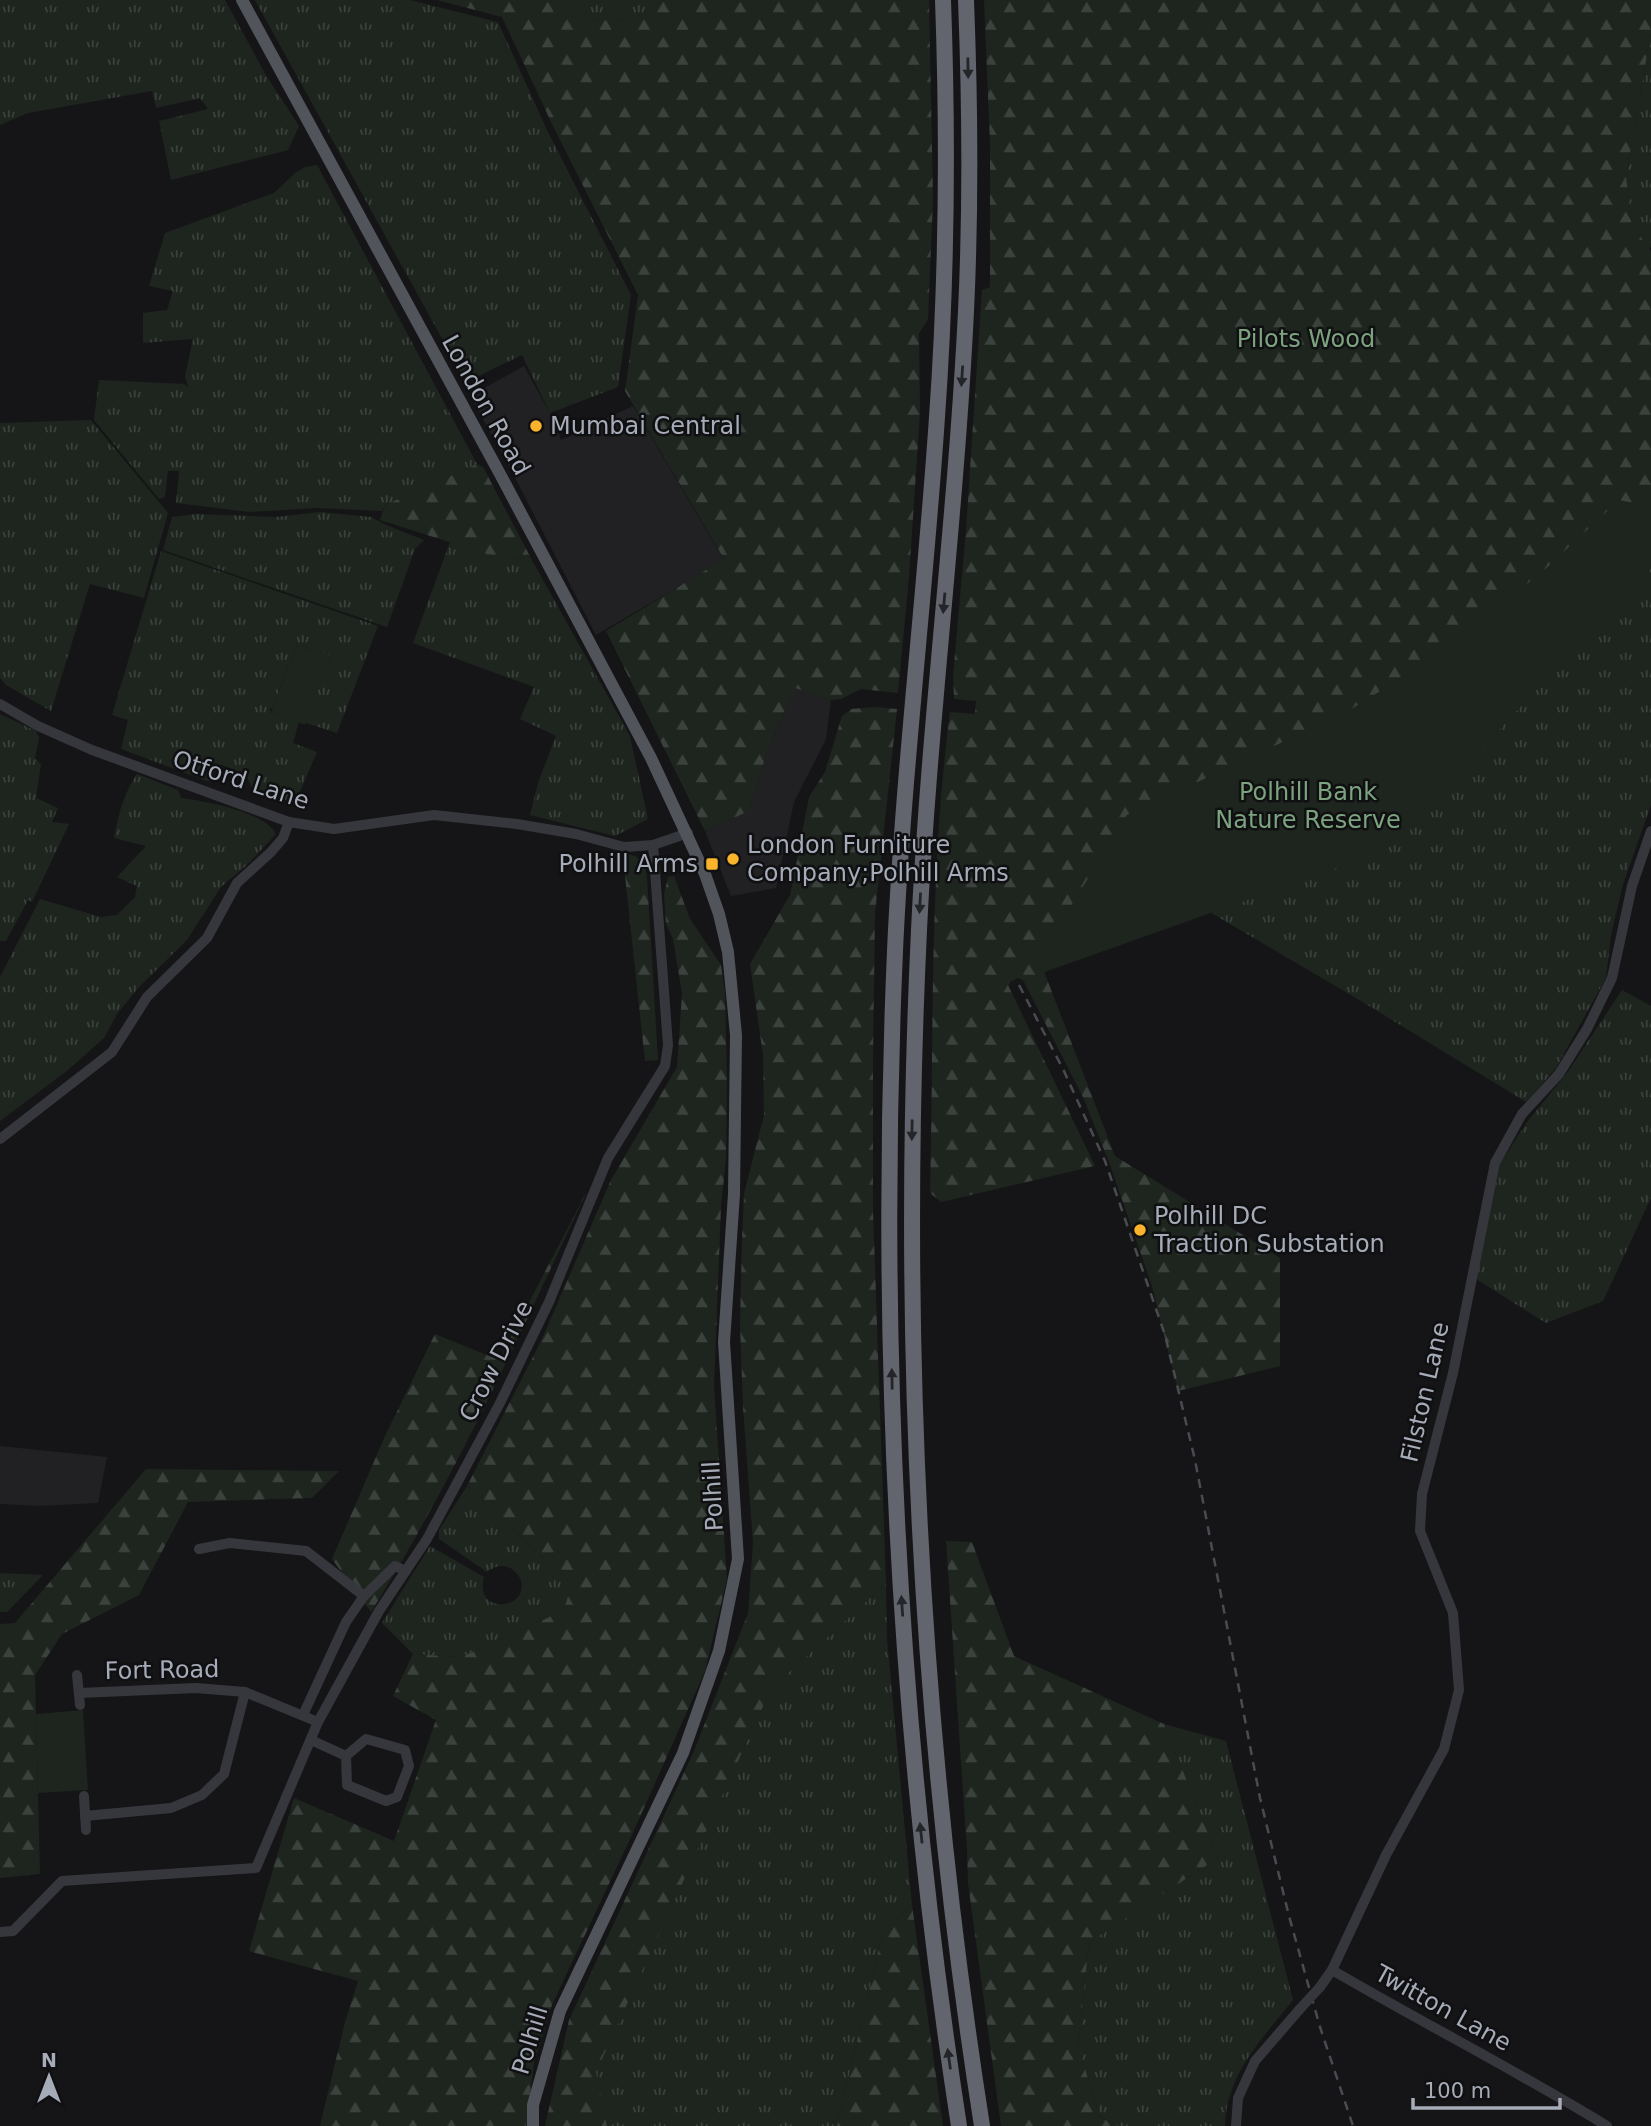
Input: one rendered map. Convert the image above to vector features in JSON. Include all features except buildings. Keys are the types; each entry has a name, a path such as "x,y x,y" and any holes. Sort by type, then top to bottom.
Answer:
{"highway":[{"path":"943,0 946,172 943,318 933,477 901,849 892,1046 890,1268 894,1464 909,1700 930,1911 959,2126"},
{"path":"966,0 969,151 966,308 960,412 929,759 922,878 913,1089 912,1287 916,1456 932,1708 954,1926 982,2126"}],"main road":[{"name":"London Road","path":"242,0 597,655 688,832"},
{"name":"Polhill","path":"533,2126 533,2105 559,2011 682,1753 719,1651 737,1559 724,1342 733,1194 736,1035 724,933 709,884 688,832"}],"street":[{"name":"Otford Lane","path":"0,704 38,726 92,750 289,822 334,829 435,815 530,826 576,834 624,847 653,845 688,832"},
{"path":"0,1139 112,1052 147,997 207,938 237,884 283,838 289,822"},
{"name":"Filston Lane","path":"1236,2126 1238,2098 1255,2061 1332,1970 1386,1855 1444,1749 1459,1690 1453,1613 1420,1531 1422,1494 1453,1373 1495,1163 1522,1114 1559,1074 1587,1029 1612,978 1632,886 1651,831"},
{"name":"Crow Drive","path":"0,1932 13,1931 62,1881 256,1868 318,1722 379,1611 427,1539 500,1403 550,1302 608,1158 665,1066 668,1045 653,845"},
{"path":"199,1549 230,1543 306,1551 364,1596"},
{"path":"303,1715 346,1622 364,1596 395,1566 406,1571"},
{"name":"Fort Road","path":"77,1675 80,1699 196,1688 246,1692 318,1722"},
{"name":"Fort Road","path":"85,1816 171,1808 202,1795 224,1774 246,1692"},
{"path":"366,1739 405,1751 409,1766 397,1797 386,1801 347,1785 346,1756 366,1739"},
{"path":"311,1740 346,1756"},
{"path":"84,1796 86,1830"},
{"name":"Twitton Lane","path":"1332,1970 1526,2077 1606,2126"}],"shaded area":[{"path":"524,366 550,413 561,440 633,406 724,560 596,635 470,396"},
{"path":"795,688 831,700 826,739 794,802 776,888 731,896 705,831 749,811 768,749"},
{"path":"0,1446 107,1457 98,1503 39,1506 0,1504"}],"green space":[{"path":"0,0 225,0 267,77 299,126 288,150 171,180 159,121 208,109 200,98 156,108 152,91 28,113 0,125"},
{"path":"255,0 410,0 498,22 547,130 631,295 618,387 550,413 522,355 466,382"},
{"path":"437,0 548,0 587,21 633,19 665,0 929,0 933,199 928,320 919,333 920,413 898,693 861,689 841,699 831,700 795,688 768,749 749,811 705,831 606,631 724,559 625,391 638,295 552,124 502,17"},
{"path":"548,0 665,0 633,19 587,21"},
{"name":"Pilots Wood","path":"984,0 1651,0 1651,32 1626,177 1632,225 1651,251 1651,533 1543,574 1040,961 1115,1156 1280,1258 1280,1366 1178,1391 1152,1286 1109,1162 1083,1097 1023,980 1018,978 1008,985 1095,1166 941,1202 930,1193 935,892 943,772 950,712 975,714 976,701 954,699 953,676 982,290 990,287 990,144"},
{"path":"1651,32 1649,250 1632,225 1626,177"},
{"path":"317,165 477,464 385,505 382,511 316,508 249,512 176,503 179,471 168,471 165,497 159,499 94,420 99,380 184,384 188,387 185,376 193,339 143,343 143,313 167,310 173,291 149,286 165,233 274,193 295,173 305,167"},
{"path":"91,420 168,513 144,598 90,584 51,711 6,685 0,678 0,423"},
{"path":"477,464 483,467 533,562 487,554 380,520 385,505"},
{"name":"Polhill Bank Nature Reserve","path":"1619,500 1651,507 1651,568 1434,799 1394,836 1340,867 1042,973 1037,961 1127,815 1345,713 1427,662 1541,573"},
{"path":"320,512 371,517 424,540 415,549 387,627 163,550 172,517 196,514 276,517"},
{"path":"1651,533 1651,805 1623,884 1611,935 1606,978 1556,1068 1526,1102 1208,911"},
{"path":"450,542 487,554 533,562 630,736 648,819 615,836 530,815 538,783 556,736 520,719 534,687 413,643"},
{"path":"161,551 378,626 337,733 303,722 331,656 297,644 272,709 269,708 271,712 299,722 293,743 317,752 295,803 253,790 246,775 222,765 215,765 213,782 121,749 128,720 112,715"},
{"path":"297,644 331,656 305,725 271,712"},
{"path":"851,709 897,709 875,913 873,1060 873,1211 886,1583 771,1689 596,2072 607,2126 545,2126 569,2020 694,1751 748,1613 753,1543 740,1325 742,1240 744,1194 764,1115 763,1055 750,964 790,895 809,797 825,772 842,716"},
{"path":"0,714 36,731 39,738 35,758 41,764 36,798 58,808 52,822 69,824 32,902 28,900 6,941 0,941"},
{"path":"137,774 178,790 181,798 219,805 247,814 270,826 276,834 250,862 221,887 187,940 139,987 117,1014 104,1038 68,1070 0,1121 0,977 40,899 101,917 117,915 135,897 137,886 117,877 146,846 114,838 122,804"},
{"path":"621,855 635,856 644,863 647,877 658,1060 645,1061"},
{"path":"674,876 690,919 721,965 725,993 726,1159 721,1206 714,1387 727,1579 705,1671 552,2005 534,2063 526,2126 320,2126 345,2022 358,1981 249,1951 294,1798 394,1841 436,1720 393,1696 413,1654 461,1657 563,1611 572,1585 467,1486 542,1339 611,1180 677,1067 682,994 673,939 666,924 664,894 668,877"},
{"path":"1622,990 1651,1006 1651,1198 1603,1301 1546,1323 1476,1279 1500,1164 1527,1122 1567,1073"},
{"path":"587,1191 459,1458 371,1612 332,1559 385,1436 435,1334 499,1360"},
{"path":"146,1469 339,1471 312,1498 188,1502 139,1595 62,1634 35,1675 40,1874 0,1878 0,1624 15,1623"},
{"path":"467,1486 572,1585 563,1611 461,1657 413,1654 382,1623 430,1546 484,1577 483,1590 487,1598 494,1603 511,1602 518,1597 522,1588 520,1578 512,1569 500,1566 487,1572 439,1539 439,1530"},
{"path":"946,1541 972,1542 1014,1656 1164,1724 1218,1858 1089,1942 1078,2046 1100,2117 1118,2126 1001,2126 968,1883"},
{"path":"0,1573 43,1575 7,1612 0,1612"},
{"path":"886,1583 887,1639 912,1905 883,1931 837,2126 607,2126 595,2072 771,1689"},
{"path":"83,1710 88,1790 38,1793 36,1714"},
{"path":"1164,1724 1226,1741 1293,2000 1239,2073 1227,2107 1225,2126 1118,2126 1100,2117 1078,2046 1089,1942 1218,1858"},
{"path":"912,1905 943,2126 837,2126 883,1931"}],"railway":[{"path":"1019,985 1063,1069 1105,1161 1165,1335 1195,1460 1260,1798 1320,2027 1353,2126"}],"place":[{"name":"Mumbai Central","path":"536,426"},
{"name":"London Furniture Company;Polhill Arms","path":"733,859"},
{"name":"Polhill Arms","path":"712,864"},
{"name":"Polhill DC Traction Substation","path":"1140,1230"}]}
